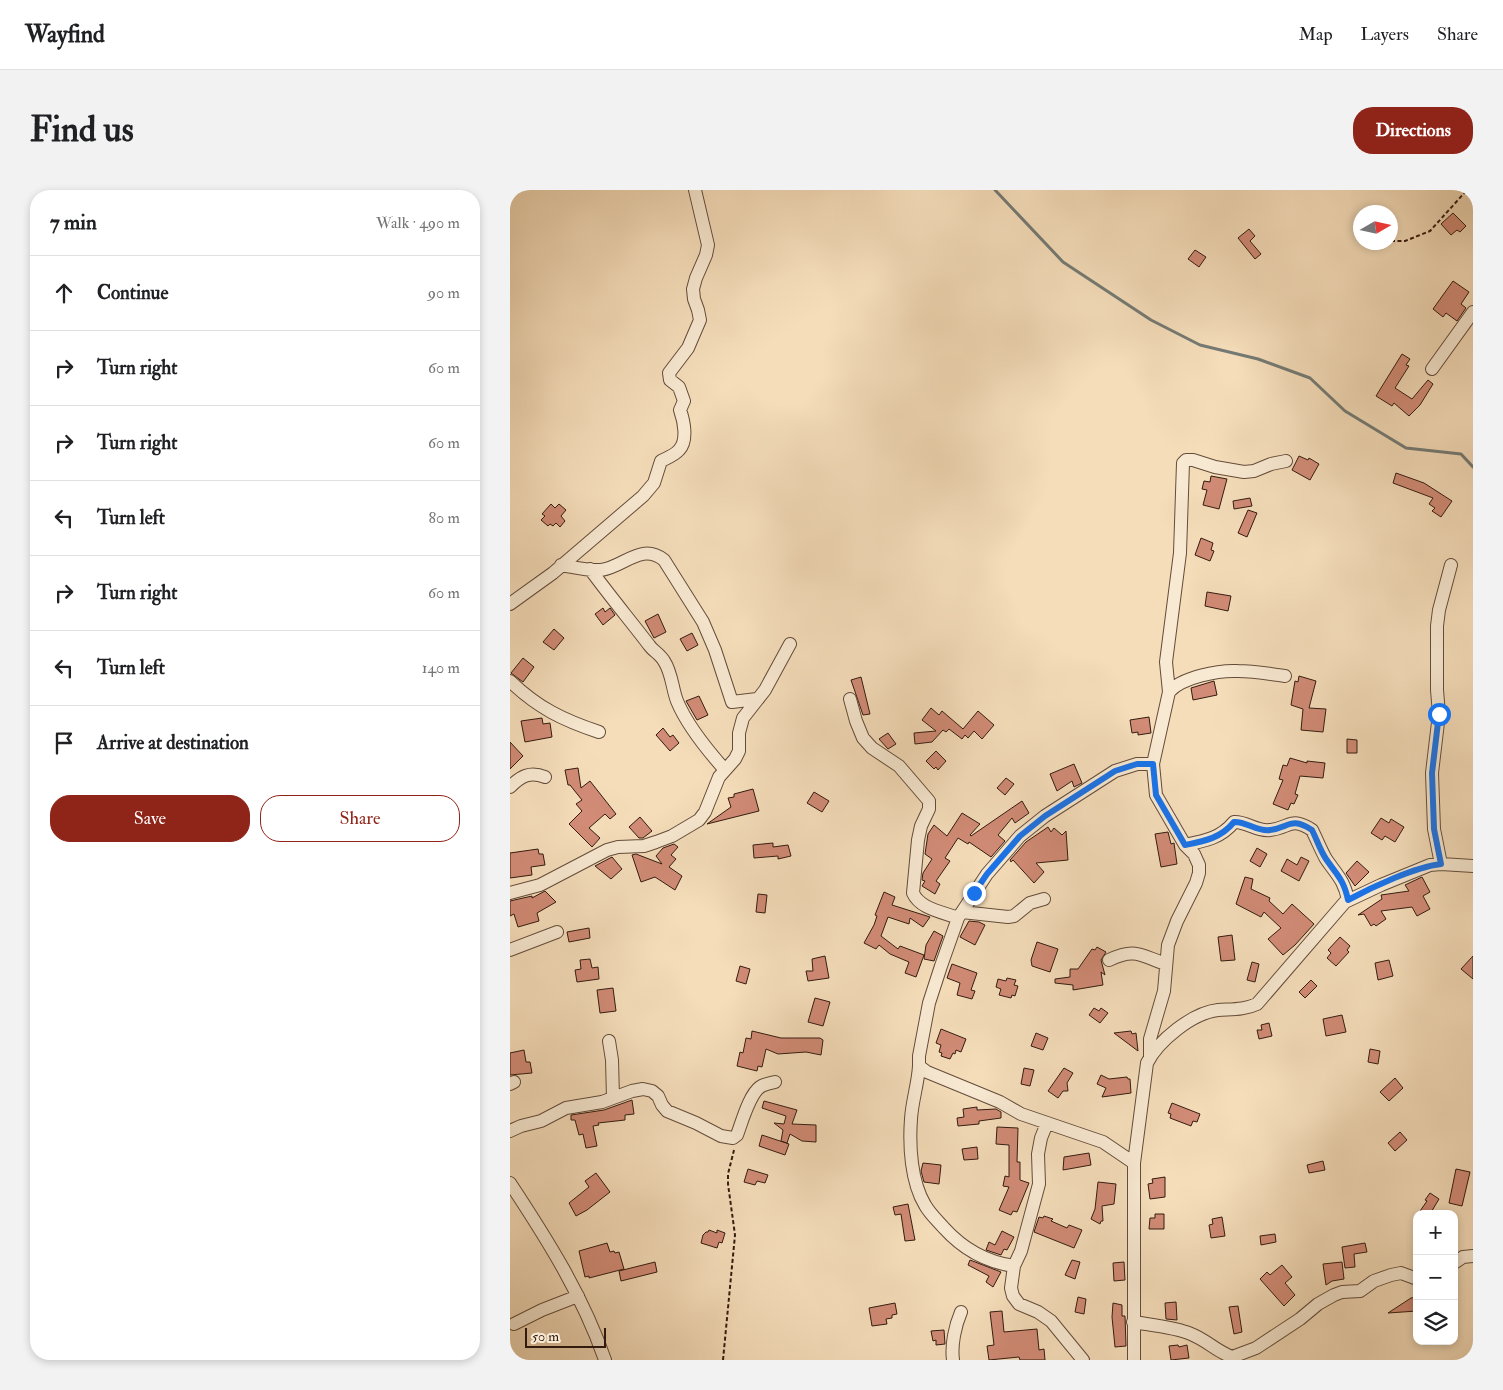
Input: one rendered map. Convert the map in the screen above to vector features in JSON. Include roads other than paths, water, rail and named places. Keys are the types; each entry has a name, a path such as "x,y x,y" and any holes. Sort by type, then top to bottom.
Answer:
{"street":[{"path":"510,604 630,508 654,483 661,461 679,451 682,446 684,430 680,410 684,401 679,387 670,380 669,373 688,348 700,320 693,289 708,245 695,190"},
{"path":"1432,370 1473,312"},
{"path":"1150,1057 1150,1039 1164,991 1168,945 1199,873 1199,865 1194,854 1185,845 1156,795 1153,764 1169,692 1166,662 1180,553 1183,463 1186,460 1193,460 1215,467 1244,472 1254,471 1271,464 1286,461"},
{"path":"561,565 601,570 637,555 650,553 658,555 664,560 703,622 715,650 732,702 757,699"},
{"path":"1441,864 1434,829 1432,782 1439,714 1437,626 1439,610 1451,565"},
{"path":"590,569 625,617 640,632 650,647 662,658 684,716 724,770"},
{"path":"510,893 540,885 607,850 618,847 644,846 672,836 699,820 705,812 719,777 735,759 739,751 739,733 743,718 765,690 790,644"},
{"path":"1169,692 1176,684 1214,674 1237,671 1285,676"},
{"path":"510,682 542,708 569,722 600,732"},
{"path":"850,699 863,738 872,748 899,766 929,801 929,809 921,826 918,840 913,893 920,904 960,915 1008,918 1014,916 1030,903 1044,899"},
{"path":"1014,1266 1000,1264 980,1256 960,1244 926,1207 917,1190 913,1174 911,1119 917,1087 919,1056 929,1003 960,915 987,874 1020,836 1045,816 1115,771 1137,764 1153,764"},
{"path":"510,787 528,775 537,774 545,777"},
{"path":"1185,845 1218,836 1234,822 1270,830 1289,823 1299,824 1312,830 1324,856 1346,887 1348,900"},
{"path":"1134,1360 1134,1163 1147,1063 1150,1057 1173,1032 1199,1016 1216,1010 1249,1008 1256,1004 1348,900 1430,865 1473,866"},
{"path":"510,950 557,932"},
{"path":"1108,960 1137,953 1166,964"},
{"path":"609,1041 612,1060 613,1098"},
{"path":"919,1066 926,1072 1000,1102 1021,1114 1103,1142 1134,1163"},
{"path":"510,1131 522,1126 542,1122 566,1108 602,1102 643,1089 652,1091 658,1096 667,1111 721,1136 733,1138 737,1135 749,1103 756,1091 760,1086 775,1082"},
{"path":"1047,1123 1041,1138 1038,1154 1038,1184 1021,1252 1014,1266 1011,1288 1012,1296 1024,1308 1038,1312 1051,1321 1082,1360"},
{"path":"510,1183 557,1258 578,1296 595,1332 605,1360"},
{"path":"1458,1260 1463,1257 1473,1256"},
{"path":"1133,1322 1188,1332 1204,1339 1217,1351 1232,1357 1256,1348 1300,1319 1318,1304 1334,1295 1342,1292 1360,1292 1374,1281 1391,1275 1401,1273 1413,1278"},
{"path":"514,1324 542,1310 578,1296"},
{"path":"953,1360 952,1353 956,1323 961,1312"}],"waterway":[{"path":"995,190 1063,262 1151,320 1200,345 1258,359 1310,378 1345,411 1406,448 1461,454 1473,467"}]}
